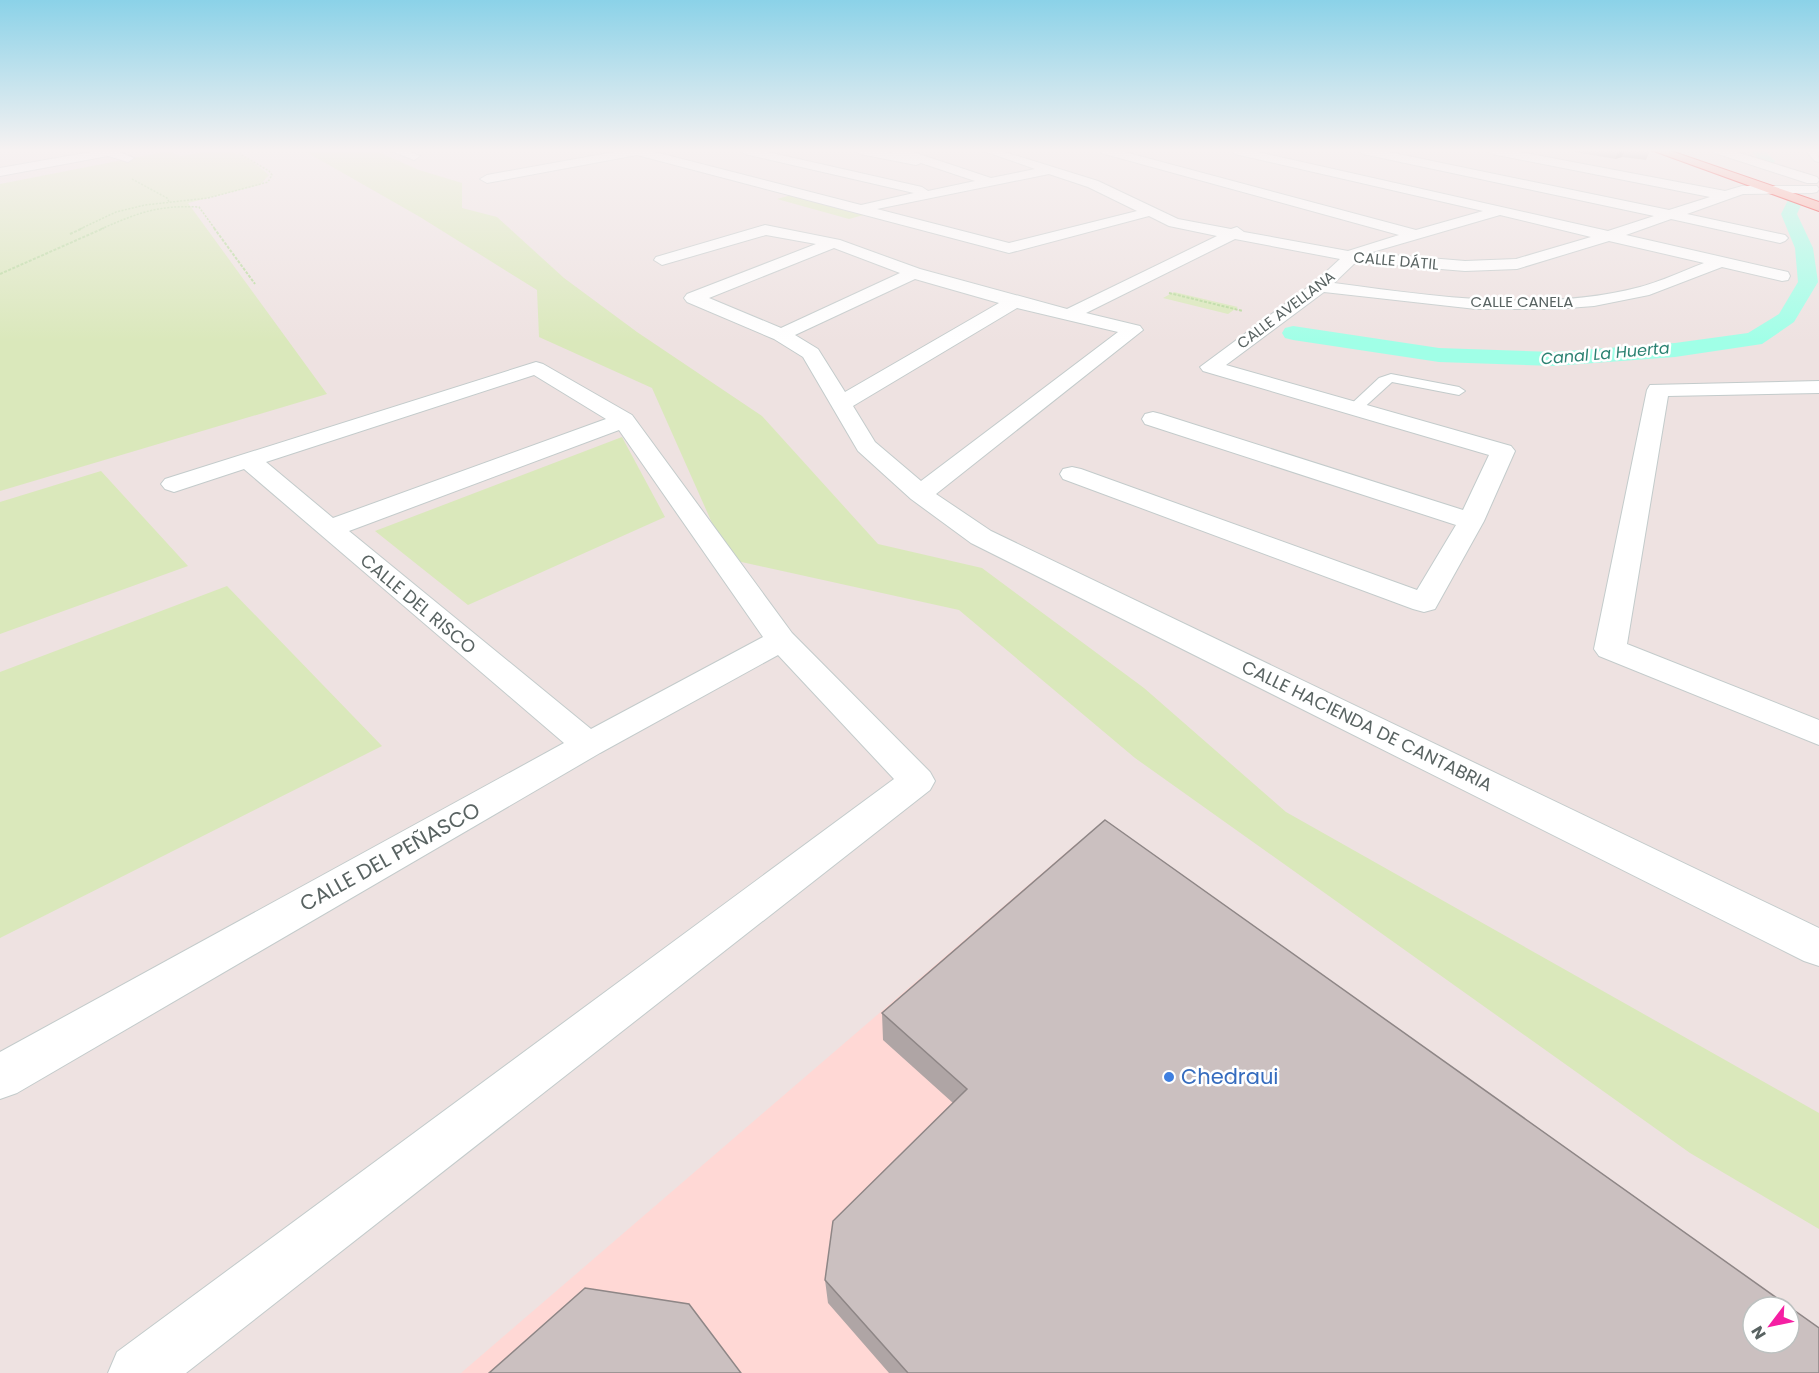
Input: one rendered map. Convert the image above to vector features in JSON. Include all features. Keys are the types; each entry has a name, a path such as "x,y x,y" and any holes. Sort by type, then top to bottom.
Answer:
{"street":[{"path":"883,214 1009,248 1145,214"},
{"name":"CALLE DÁTIL","path":"1152,214 1174,223 1355,255 1465,266 1517,264 1609,236 1669,214"},
{"name":"CALLE DÁTIL","path":"1168,214 1234,233"},
{"path":"1339,214 1416,235"},
{"name":"CALLE AVELLANA","path":"1354,409 1210,367 1321,286 1355,255 1489,214"},
{"path":"1514,214 1782,276"},
{"name":"CALLE DÁTIL","path":"1355,255 1460,260 1508,257 1638,214"},
{"path":"1669,214 1780,238"},
{"path":"662,260 765,230 834,243 914,273 1014,302 1133,330 920,494"},
{"path":"1069,315 1234,233"},
{"name":"CALLE HACIENDA DE CANTABRIA","path":"834,243 693,298 781,335 811,353 866,446 920,494 981,537 1819,948"},
{"name":"CALLE CANELA","path":"1321,286 1439,302 1522,304 1589,302 1633,294 1664,285 1718,263"},
{"path":"781,335 914,273"},
{"path":"841,404 1014,302"},
{"path":"138,1373 917,781 781,640 624,420 536,368 174,484"},
{"path":"1819,387 1658,390 1610,649 1819,733"},
{"path":"1072,474 1424,603 1471,521 1503,451 1354,409"},
{"path":"1153,419 1471,521"},
{"path":"328,529 624,420"},
{"name":"CALLE DEL RISCO","path":"249,460 328,529 588,745"},
{"name":"CALLE DEL PEÑASCO","path":"0,1077 588,745 781,640"}],"lane":[{"path":"1354,409 1383,381 1391,378 1459,391"}],"path":[{"path":"70,234 112,214"},
{"path":"0,274 137,214"},
{"path":"204,214 255,284"},
{"path":"1130,285 1277,318"}],"shaded area":[{"name":"Chedraui","path":"1077,843 1741,1322 1741,1355 1777,1355 1812,1373 461,1373"}],"green space":[{"path":"0,214 196,214 327,394 0,491"},
{"path":"415,214 486,214 497,217 564,278 637,332 762,416 878,544 982,568 1144,688 1286,812 1819,1113 1819,1229 1690,1153 1135,758 959,610 728,559 652,388 539,337 537,290"},
{"path":"831,214 867,214 849,219"},
{"path":"1174,292 1238,307 1228,314 1163,298"},
{"path":"622,437 665,517 468,605 375,531"},
{"path":"101,471 188,566 0,634 0,502"},
{"path":"227,586 382,746 0,938 0,672"}],"building":[{"name":"Chedraui","path":"1105,820 1773,1295 1741,1295 1741,1355 1801,1355 1801,1315 1819,1328 1819,1373 908,1373 825,1280 833,1221 967,1089 882,1013"},
{"path":"585,1288 689,1304 741,1373 489,1373"}],"waterway":[{"name":"Canal La Huerta","path":"1293,333 1439,355 1554,359 1675,350 1754,339 1787,318 1808,282 1804,248 1789,214"}],"place":[{"name":"Chedraui","path":"1169,1077"}]}
